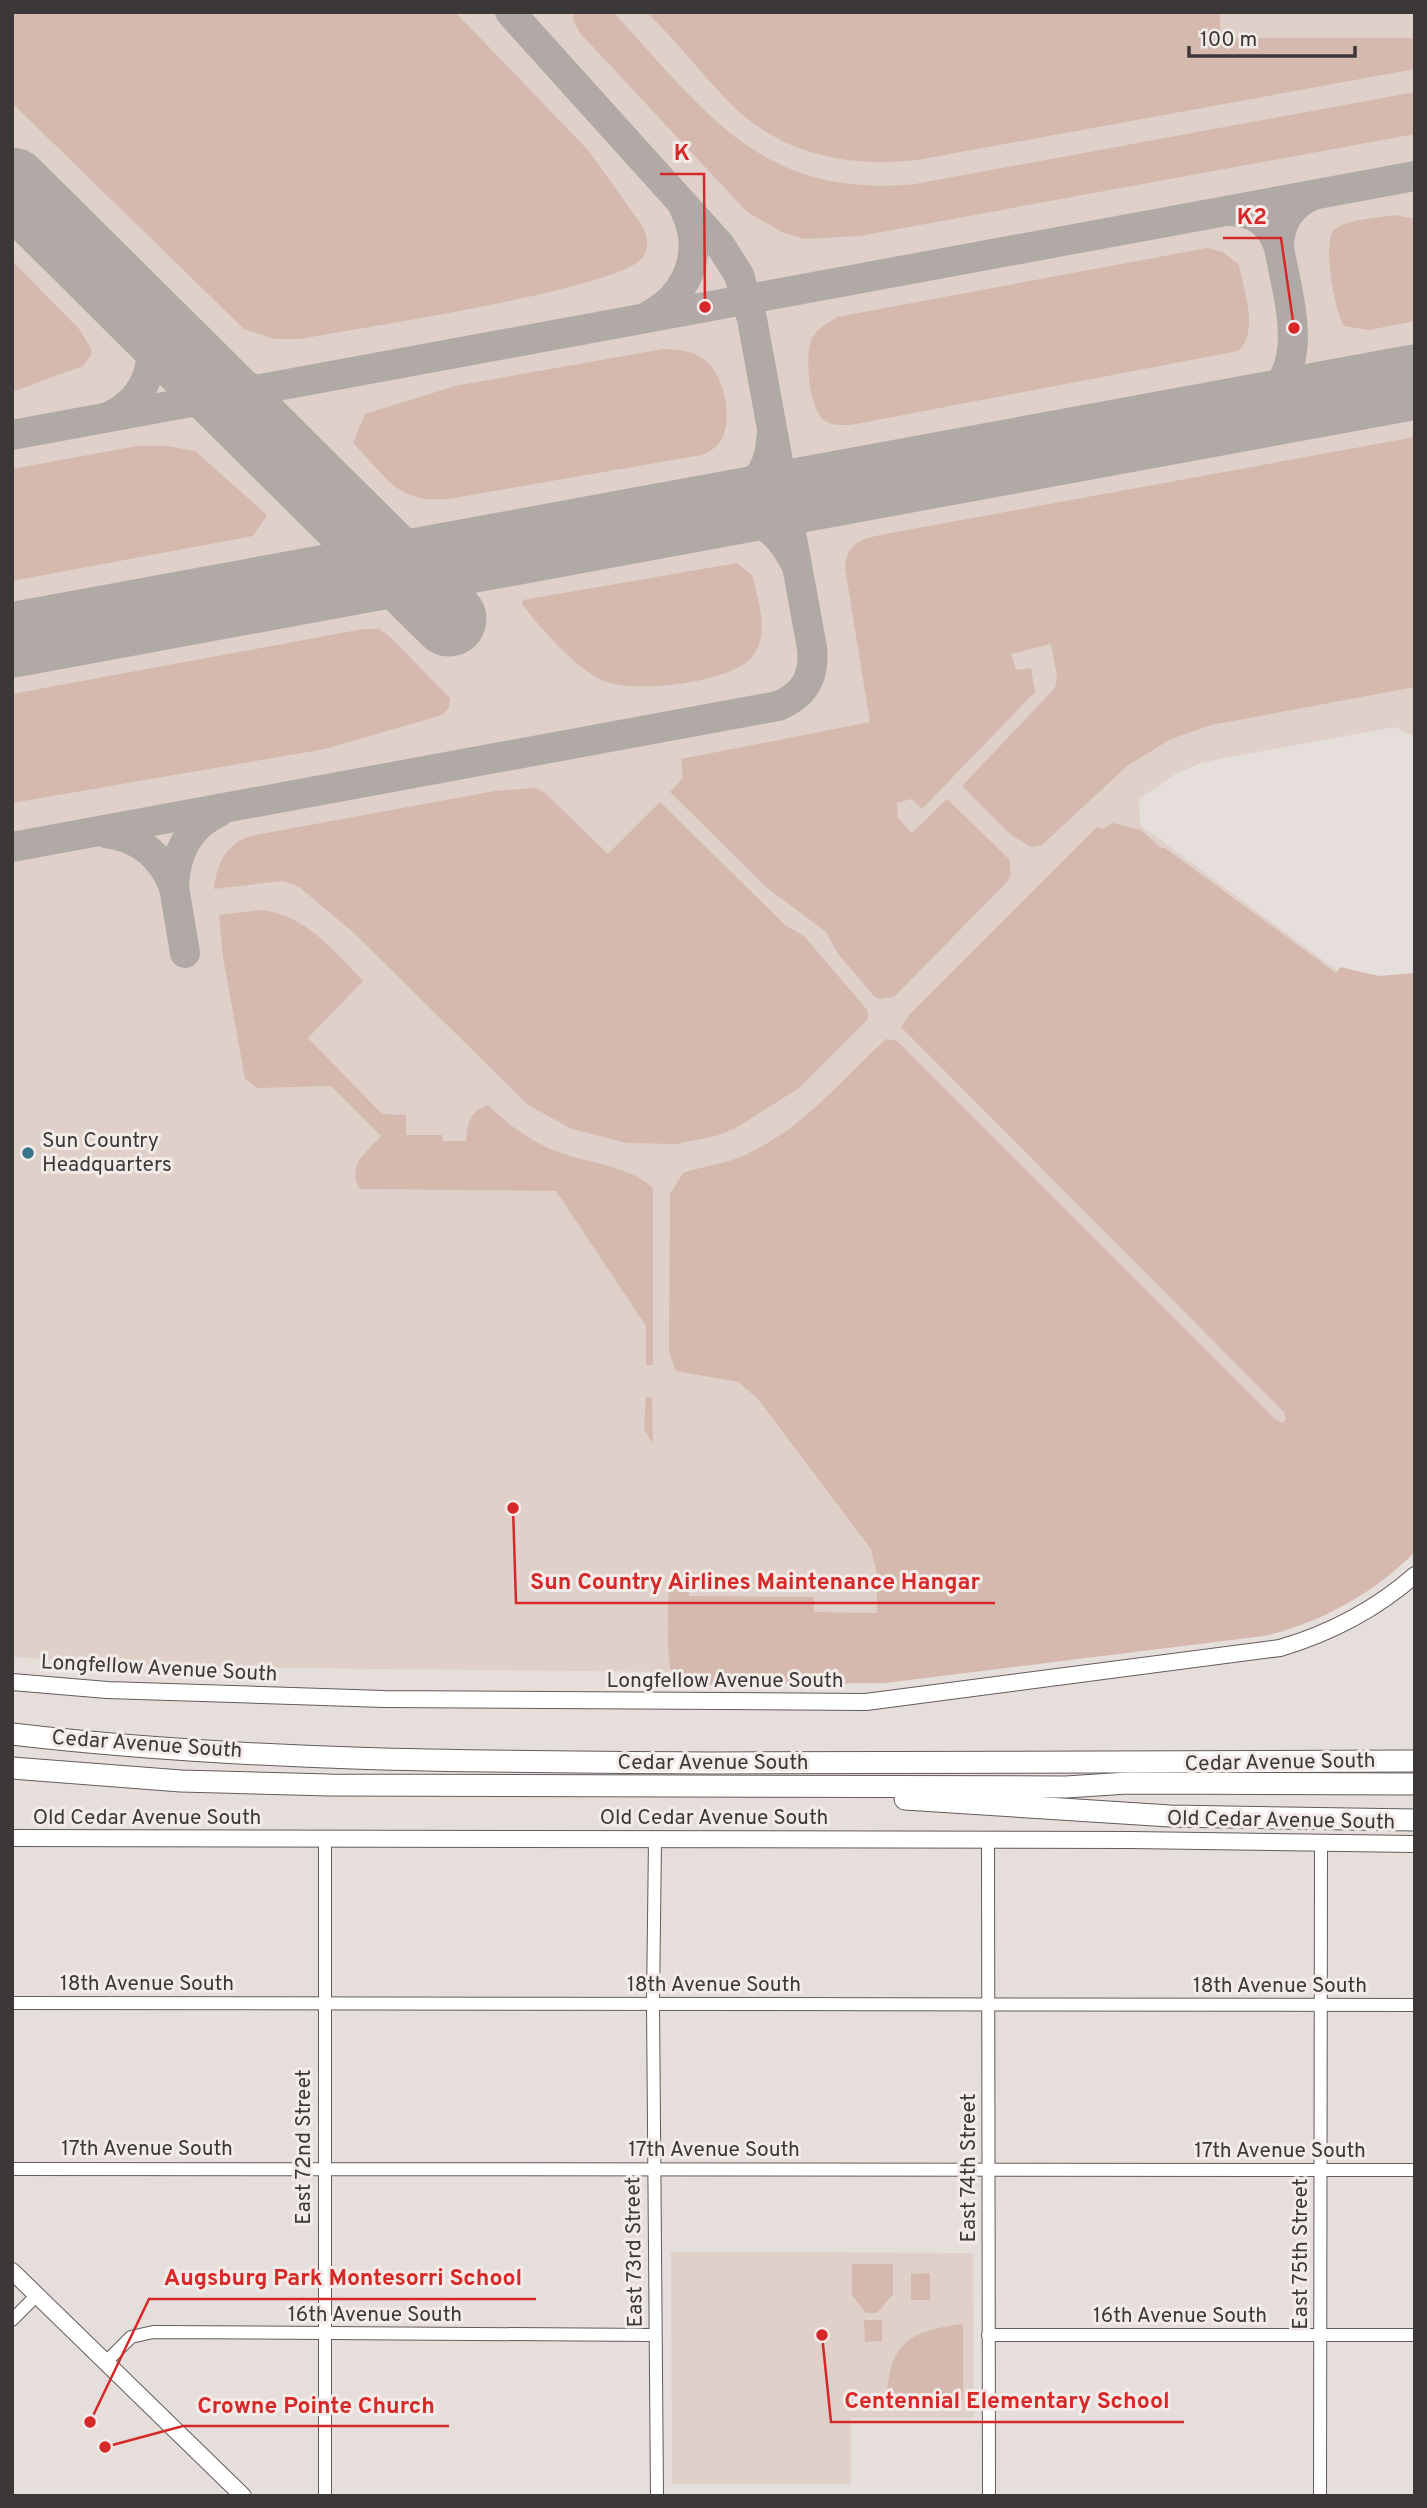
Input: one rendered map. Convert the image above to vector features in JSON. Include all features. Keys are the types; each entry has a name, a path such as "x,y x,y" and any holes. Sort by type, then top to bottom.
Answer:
{"highway":[{"name":"Cedar Avenue South","path":"12,1734 190,1750 489,1762 1227,1764 1414,1761"},
{"name":"Cedar Avenue South","path":"12,1768 74,1775 329,1785 855,1787 1415,1784"},
{"path":"12,1774 74,1775"},
{"path":"1339,1783 1415,1789"},
{"path":"855,1787 909,1800 1073,1811 1170,1816 1415,1820"}],"street":[{"name":"Longfellow Avenue South","path":"12,1682 107,1690 384,1699 866,1702 1280,1648 1345,1623 1384,1600 1415,1575"},
{"name":"Old Cedar Avenue South","path":"12,1838 988,1840 1415,1844"},
{"name":"East 72nd Street","path":"325,1839 325,2496"},
{"name":"East 73rd Street","path":"655,1839 653,2003 656,2496"},
{"name":"East 74th Street","path":"988,1840 989,2496"},
{"name":"East 75th Street","path":"1320,2496 1321,1843"},
{"name":"18th Avenue South","path":"12,2003 1415,2005"},
{"name":"17th Avenue South","path":"12,2169 1415,2170"},
{"path":"12,2271 243,2496"},
{"path":"12,2320 37,2295"},
{"name":"16th Avenue South","path":"106,2362 131,2337 153,2332 655,2335"},
{"name":"16th Avenue South","path":"988,2335 1415,2335"}],"shaded area":[{"path":"12,12 1415,12 1415,737 1395,727 1201,763 1174,775 1139,799 1140,825 1415,1028 1415,1518 676,1672 180,1667 12,1657"},
{"path":"12,12 455,12 588,150 643,227 647,249 643,257 624,269 588,282 484,306 301,339 274,339 244,329 12,103"},
{"path":"574,12 613,12 709,115 742,142 776,163 816,177 861,185 915,184 1415,92 1415,134 860,236 804,239 782,232 747,212 580,33 573,20"},
{"path":"646,12 1220,12 1220,38 1415,38 1415,69 917,160 864,161 814,153 767,132 726,99"},
{"path":"1395,215 1415,219 1415,321 1369,330 1344,326 1331,276 1331,236 1335,229 1348,223"},
{"path":"1207,248 1223,252 1239,265 1249,322 1245,343 1238,351 851,425 828,423 820,416 815,406 808,369 810,346 817,331 837,317"},
{"path":"12,261 80,330 91,349 91,355 83,366 12,392"},
{"path":"663,349 696,354 712,367 718,376 727,411 724,433 716,447 702,455 448,499 431,499 416,497 394,485 353,443 365,414 455,386"},
{"path":"1415,437 1415,687 1211,725 1171,739 1127,766 1042,845 1031,847 1011,835 962,786 1055,688 1057,677 1051,644 1011,654 1016,670 1031,668 1035,692 922,809 911,799 897,803 898,818 912,833 947,799 1009,859 1011,874 1007,882 894,997 880,999 874,996 839,955 825,931 767,888 670,792 683,778 681,759 870,722 845,568 852,547 863,540"},
{"path":"137,446 167,446 195,451 267,515 253,536 12,581 12,469"},
{"path":"737,563 752,575 759,604 762,624 755,653 745,663 729,672 684,683 638,686 604,681 571,658 548,636 522,604 523,600"},
{"path":"363,629 379,629 388,635 450,698 449,708 442,715 325,749 12,803 12,694"},
{"path":"535,788 544,792 608,854 660,802 785,925 804,936 868,1011 868,1019 799,1088 736,1128 716,1136 676,1144 627,1143 572,1129 528,1105 354,933 299,887 283,881 214,889 217,871 228,850 250,836 495,791"},
{"path":"1113,823 1141,830 1161,848 1165,848 1336,973 1340,967 1379,976 1415,973 1415,1552 1382,1581 1346,1604 1306,1623 1264,1636 885,1683 678,1685 673,1678 669,1652 669,1581 672,1577 689,1577 689,1596 814,1597 814,1612 877,1613 877,1574 871,1549 758,1399 738,1382 676,1371 669,1352 670,1194 683,1173 738,1158 785,1131 820,1103 886,1039 897,1041 1275,1419 1282,1423 1286,1420 1284,1412 901,1027 910,1014 1098,826 1102,829"},
{"path":"260,910 291,918 305,926 363,981 308,1038 382,1114 406,1115 406,1135 442,1135 443,1141 466,1141 473,1114 488,1105 511,1125 537,1142 568,1155 619,1169 643,1180 653,1188 653,1365 646,1365 646,1326 556,1191 360,1189 356,1181 357,1166 381,1136 331,1086 257,1088 245,1079 223,957 219,915"},
{"path":"646,1397 652,1397 653,1444 644,1430"},
{"path":"671,2252 973,2253 974,2418 851,2418 851,2484 672,2484"},
{"path":"852,2264 893,2264 893,2294 877,2313 866,2313 852,2295"},
{"path":"930,2273 930,2300 911,2300 911,2274"},
{"path":"864,2320 882,2320 882,2341 865,2342"},
{"path":"963,2324 963,2398 956,2406 886,2406 891,2369 903,2345 926,2332"}],"taxiway":[{"path":"12,847 778,706 795,696 806,683 812,667 812,648 752,319 739,275 720,245 510,12"},
{"path":"12,435 1415,176"},
{"path":"1229,211 1246,213 1261,220 1272,232 1279,248 1281,231 1287,217 1297,205 1311,196"},
{"path":"650,315 675,295 690,269 693,239 684,208"},
{"path":"1207,420 1249,409 1270,396 1283,379 1291,359 1293,338 1292,315 1279,248"},
{"path":"112,415 134,398 148,375 151,362 149,335 143,322 115,287"},
{"path":"160,333 213,375 238,386 252,388"},
{"path":"771,439 768,457 753,484 728,502 681,517 732,516 760,523 784,544 794,561"},
{"path":"106,833 129,839 148,850 163,866 174,887 177,863 185,842 199,825 219,812"},
{"path":"174,887 185,953"}],"runway":[{"path":"12,185 449,619"},
{"path":"12,640 1415,382"}],"place":[{"name":"K","path":"705,307"},
{"name":"K2","path":"1294,328"},
{"name":"Sun Country Headquarters","path":"28,1153"},
{"name":"Sun Country Airlines Maintenance Hangar","path":"513,1508"},
{"name":"Centennial Elementary School","path":"822,2335"},
{"name":"Augsburg Park Montesorri School","path":"90,2422"},
{"name":"Crowne Pointe Church","path":"105,2447"}]}
